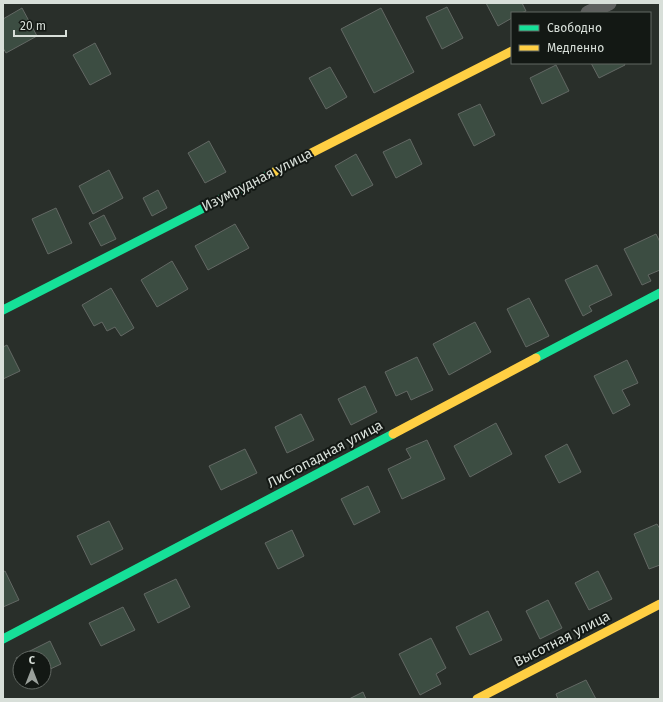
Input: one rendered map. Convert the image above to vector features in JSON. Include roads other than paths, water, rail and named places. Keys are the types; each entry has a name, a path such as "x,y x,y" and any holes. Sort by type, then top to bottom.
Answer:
{"street":[{"path":"590,12 609,3"},
{"name":"Изумрудная улица","path":"3,310 511,52"},
{"name":"Листопадная улица","path":"3,639 660,293"},
{"name":"Высотная улица","path":"477,699 660,604"}]}
